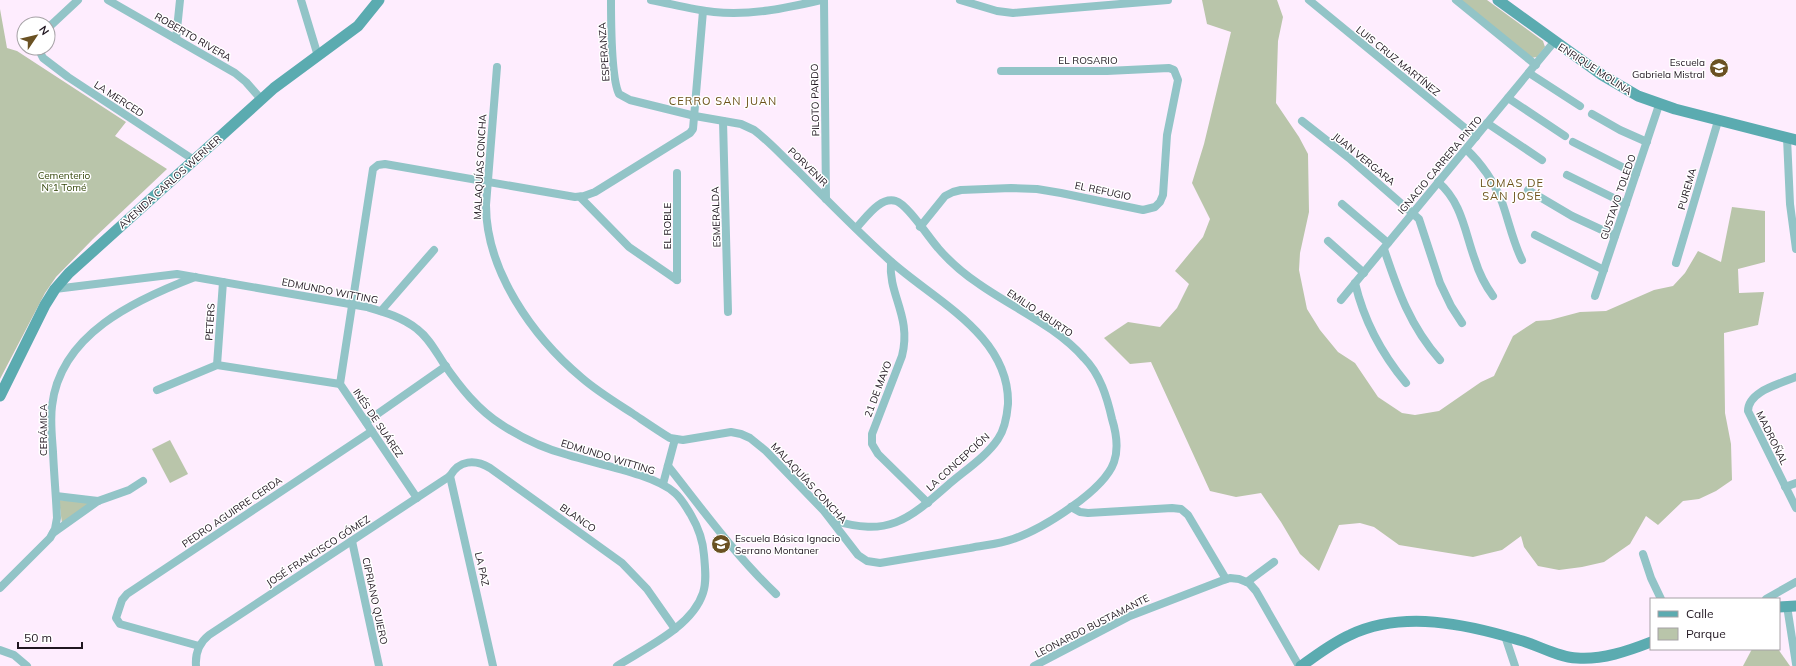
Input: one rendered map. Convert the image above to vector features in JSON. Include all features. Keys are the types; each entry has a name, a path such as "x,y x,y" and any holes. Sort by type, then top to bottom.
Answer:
{"main road":[{"name":"AVENIDA CARLOS WERNER","path":"0,396 14,365 55,289 82,260 261,99 358,26 379,0"},
{"name":"ENRIQUE MOLINA","path":"1498,0 1554,42 1629,91 1659,105 1791,139"},
{"path":"1300,666 1343,638 1359,631 1382,625 1422,622 1455,624 1505,636 1567,657 1576,658 1606,655 1650,642"}],"street":[{"path":"56,21 78,0"},
{"name":"ROBERTO RIVERA","path":"108,0 235,73 251,86 261,99"},
{"path":"176,39 180,0"},
{"path":"301,0 318,56"},
{"name":"ESPERANZA","path":"611,0 615,73 619,94 630,100 695,116"},
{"path":"651,0 724,13 783,8 821,0"},
{"name":"PILOTO PARDO","path":"824,0 826,199"},
{"path":"960,0 996,11 1014,13 1168,0"},
{"name":"LUIS CRUZ MARTÍNEZ","path":"1309,0 1476,137"},
{"path":"1456,0 1536,64"},
{"path":"488,183 580,197 600,189 690,133 693,129 695,116 703,10"},
{"name":"IGNACIO CARRERA PINTO","path":"1341,300 1554,42"},
{"name":"LA MERCED","path":"42,56 68,77 194,160"},
{"name":"MALAQUÍAS CONCHA","path":"497,67 486,219 491,244 508,286 529,319 559,356 583,379 666,436 675,439 689,439 726,432 746,436 766,451 832,520 858,555 867,561 880,563 1008,541 1030,531 1072,507"},
{"name":"EL ROSARIO","path":"1001,71 1107,71 1169,68 1174,70"},
{"name":"EL REFUGIO","path":"920,227 945,196 962,190 1011,188 1037,189 1142,210 1155,207 1160,202 1164,189 1167,135 1178,80 1174,70"},
{"path":"1529,73 1580,106"},
{"path":"1508,98 1565,136"},
{"name":"GUSTAVO TOLEDO","path":"1595,296 1659,105"},
{"path":"1592,114 1620,130 1647,142"},
{"name":"PORVENIR","path":"695,116 741,124 760,134 891,262"},
{"name":"ESMERALDA","path":"723,121 728,312"},
{"name":"JUAN VERGARA","path":"1302,121 1349,158 1413,213 1422,224 1440,284 1451,306 1462,323"},
{"name":"PUREMA","path":"1676,263 1718,121"},
{"path":"1488,123 1542,160"},
{"path":"1791,139 1790,204 1796,249"},
{"path":"1573,142 1636,174"},
{"path":"1466,150 1480,165 1493,184 1502,202 1516,247 1522,260"},
{"name":"INÉS DE SUÁREZ","path":"417,498 340,384 372,172 377,166 385,164 488,183"},
{"name":"EL ROBLE","path":"580,197 629,247 677,280 677,173"},
{"path":"1567,175 1626,204"},
{"path":"1438,182 1447,190 1456,204 1479,272 1493,296"},
{"path":"1528,190 1572,216 1615,236"},
{"name":"EMILIO ABURTO","path":"856,228 878,206 890,200 897,201 904,205 939,249 962,272 1062,338 1082,355 1097,376 1108,401 1116,443 1115,458 1111,469 1088,494 1072,507"},
{"path":"1342,204 1386,246 1405,308 1423,339 1440,360"},
{"path":"1535,235 1604,270"},
{"path":"1328,241 1364,273"},
{"path":"381,311 434,250"},
{"name":"LA CONCEPCIÓN","path":"832,520 862,526 882,527 903,520 928,503 997,441 1003,430 1006,417 1008,398 1006,383 998,361 972,328 944,301 891,262"},
{"name":"21 DE MAYO","path":"891,262 891,277 903,317 904,342 902,356 872,434 871,442 878,454 928,503"},
{"name":"EDMUNDO WITTING","path":"55,289 171,274 352,304 381,311 405,321 417,329 430,343 446,366 481,409 501,425 523,437 565,455 608,466 662,484 675,493 684,503 700,532 704,550 705,575 703,594 698,605 686,620 675,629 617,666"},
{"name":"CERÁMICA","path":"53,533 57,518 51,416 56,386 68,361 90,335 112,317 148,297 196,277"},
{"name":"PETERS","path":"217,364 223,282"},
{"path":"1355,283 1363,310 1374,337 1388,361 1406,383"},
{"path":"157,390 217,364 340,384"},
{"path":"366,422 446,366"},
{"name":"MADROÑAL","path":"1796,377 1754,396 1748,407 1749,415 1796,508"},
{"name":"PEDRO AGUIRRE CERDA","path":"199,646 127,627 116,621 120,603 127,594 372,431"},
{"path":"662,484 675,439"},
{"name":"BLANCO","path":"450,476 459,466 468,462 481,463 490,468 622,563 647,589 675,629"},
{"name":"EDMUNDO WITTING","path":"668,466 728,544 776,594"},
{"name":"JOSÉ FRANCISCO GÓMEZ","path":"199,646 209,635 450,476"},
{"name":"LA PAZ","path":"450,476 494,666"},
{"path":"0,588 53,533 98,501 125,492 143,482"},
{"path":"1785,487 1796,483"},
{"path":"675,493 684,486"},
{"path":"56,496 98,501"},
{"path":"1072,507 1080,512 1088,513 1172,508 1181,510 1191,518 1226,579 1240,579 1256,591 1300,666"},
{"name":"CIPRIANO QUIERO","path":"352,541 379,666"},
{"path":"1643,554 1650,578 1660,598"},
{"path":"1246,582 1274,562"},
{"name":"LEONARDO BUSTAMANTE","path":"1034,666 1130,616 1226,579"},
{"path":"1768,598 1796,582"},
{"path":"1787,606 1796,664"},
{"path":"1505,636 1515,666"},
{"path":"196,666 196,655 199,646"},
{"path":"0,650 14,655 27,666"}],"green space":[{"path":"1202,0 1277,0 1283,17 1278,41 1276,103 1299,137 1308,154 1309,212 1300,253 1299,270 1307,309 1320,330 1338,352 1355,363 1378,397 1402,413 1415,415 1439,411 1481,382 1494,376 1513,336 1536,321 1550,320 1580,312 1606,311 1654,290 1673,286 1685,273 1698,251 1721,262 1732,207 1765,211 1765,262 1738,269 1739,293 1764,292 1758,325 1724,333 1725,413 1731,444 1732,480 1716,491 1699,499 1683,501 1658,525 1646,516 1630,544 1604,562 1559,570 1538,566 1524,547 1521,536 1502,550 1473,557 1399,545 1374,527 1360,523 1339,525 1319,571 1300,554 1281,522 1261,493 1236,497 1210,491 1151,362 1130,364 1104,338 1128,322 1160,327 1177,308 1189,284 1175,271 1203,237 1210,219 1192,183 1204,144 1231,32 1207,24"},
{"path":"1460,0 1487,0 1543,41 1545,47 1537,57 1531,58"},
{"name":"Cementerio N°1 Tomé","path":"0,9 7,48 16,51 16,56 25,56 126,122 115,136 167,169 93,239 56,277 45,293 0,379"},
{"path":"170,440 188,474 170,483 152,449"},
{"path":"59,500 88,502 90,505 62,524"},
{"path":"1751,650 1779,650 1790,666 1743,666"}],"place":[{"name":"Escuela Gabriela Mistral","path":"1719,68"},
{"name":"Escuela Básica Ignacio Serrano Montaner","path":"721,544"}],"district":[{"name":"CERRO SAN JUAN","path":"723,101"},
{"name":"LOMAS DE SAN JOSÉ","path":"1512,189"}]}
